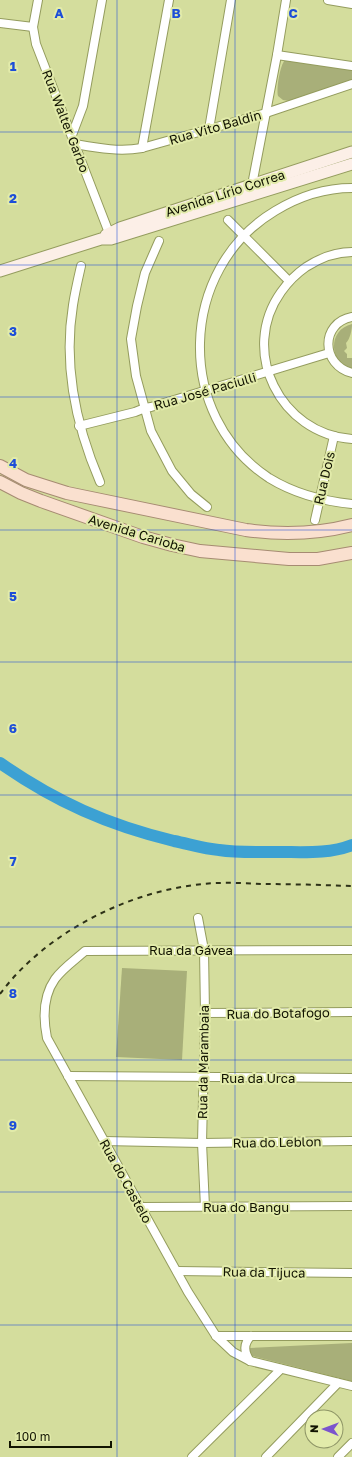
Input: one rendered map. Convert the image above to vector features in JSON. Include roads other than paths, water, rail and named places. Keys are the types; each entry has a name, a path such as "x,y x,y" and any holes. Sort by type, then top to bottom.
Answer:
{"main road":[{"name":"Avenida Lírio Correa","path":"254,190 352,152"},
{"name":"Avenida Lírio Correa","path":"0,271 254,190 352,164"},
{"name":"Avenida Carioba","path":"0,466 26,480 67,493 246,530 295,534 352,525"},
{"name":"Avenida Carioba","path":"0,482 40,501 143,537 172,545 207,552 289,559 318,559 352,553"}],"street":[{"name":"Rua Walter Garbo","path":"38,0 33,27 36,44 72,135 107,237"},
{"path":"72,135 83,106 102,0"},
{"path":"142,148 169,0"},
{"path":"209,129 231,0"},
{"path":"254,190 286,0"},
{"path":"328,0 352,4"},
{"path":"0,23 33,27"},
{"path":"277,55 352,66"},
{"name":"Rua Vito Baldin","path":"75,144 109,150 129,150 142,148 266,113 352,84"},
{"path":"352,188 341,188 314,193 288,203 264,217 244,235 226,257 212,281 204,307 199,342 200,362 205,390 215,416 229,439 247,460 269,477 293,491 319,500 352,504"},
{"path":"228,220 289,281"},
{"path":"158,241 145,273 131,339 136,376 151,431 172,471 191,494 207,507"},
{"path":"352,252 330,255 315,261 301,270 289,281 275,301 266,324 264,348 268,372 275,390 286,406 300,419 316,430 334,436 352,439"},
{"path":"81,266 72,306 69,346 72,387 79,426 88,455 100,482"},
{"path":"352,317 340,322 334,328 328,344 329,353 333,361 338,367 346,372 352,373"},
{"name":"Rua José Paciulli","path":"79,426 135,412 329,353"},
{"name":"Rua Dois","path":"315,520 334,436"},
{"name":"Rua da Marambaia","path":"198,918 204,950 205,1013 202,1143 205,1207"},
{"name":"Rua da Gávea","path":"48,992 55,979 85,951 352,950"},
{"name":"Rua do Castelo","path":"48,992 44,1021 47,1038 177,1271 216,1336 226,1347 238,1356 250,1361 352,1386"},
{"name":"Rua do Botafogo","path":"205,1013 352,1012"},
{"name":"Rua da Urca","path":"68,1076 352,1078"},
{"name":"Rua do Leblon","path":"104,1141 202,1143 352,1141"},
{"name":"Rua do Bangu","path":"141,1207 352,1206"},
{"name":"Rua da Tijuca","path":"177,1271 352,1273"},
{"path":"216,1336 352,1336"},
{"path":"250,1361 246,1355 245,1346 246,1342 251,1336"},
{"path":"192,1457 281,1369"},
{"path":"266,1457 338,1383"},
{"path":"338,1457 352,1443"}],"waterway":[{"path":"0,763 62,801 83,811 127,828 174,841 234,852 325,851 352,845"}],"railway":[{"path":"0,994 19,972 40,952 64,934 90,919 118,906 146,896 175,888 217,883 352,886"}]}
